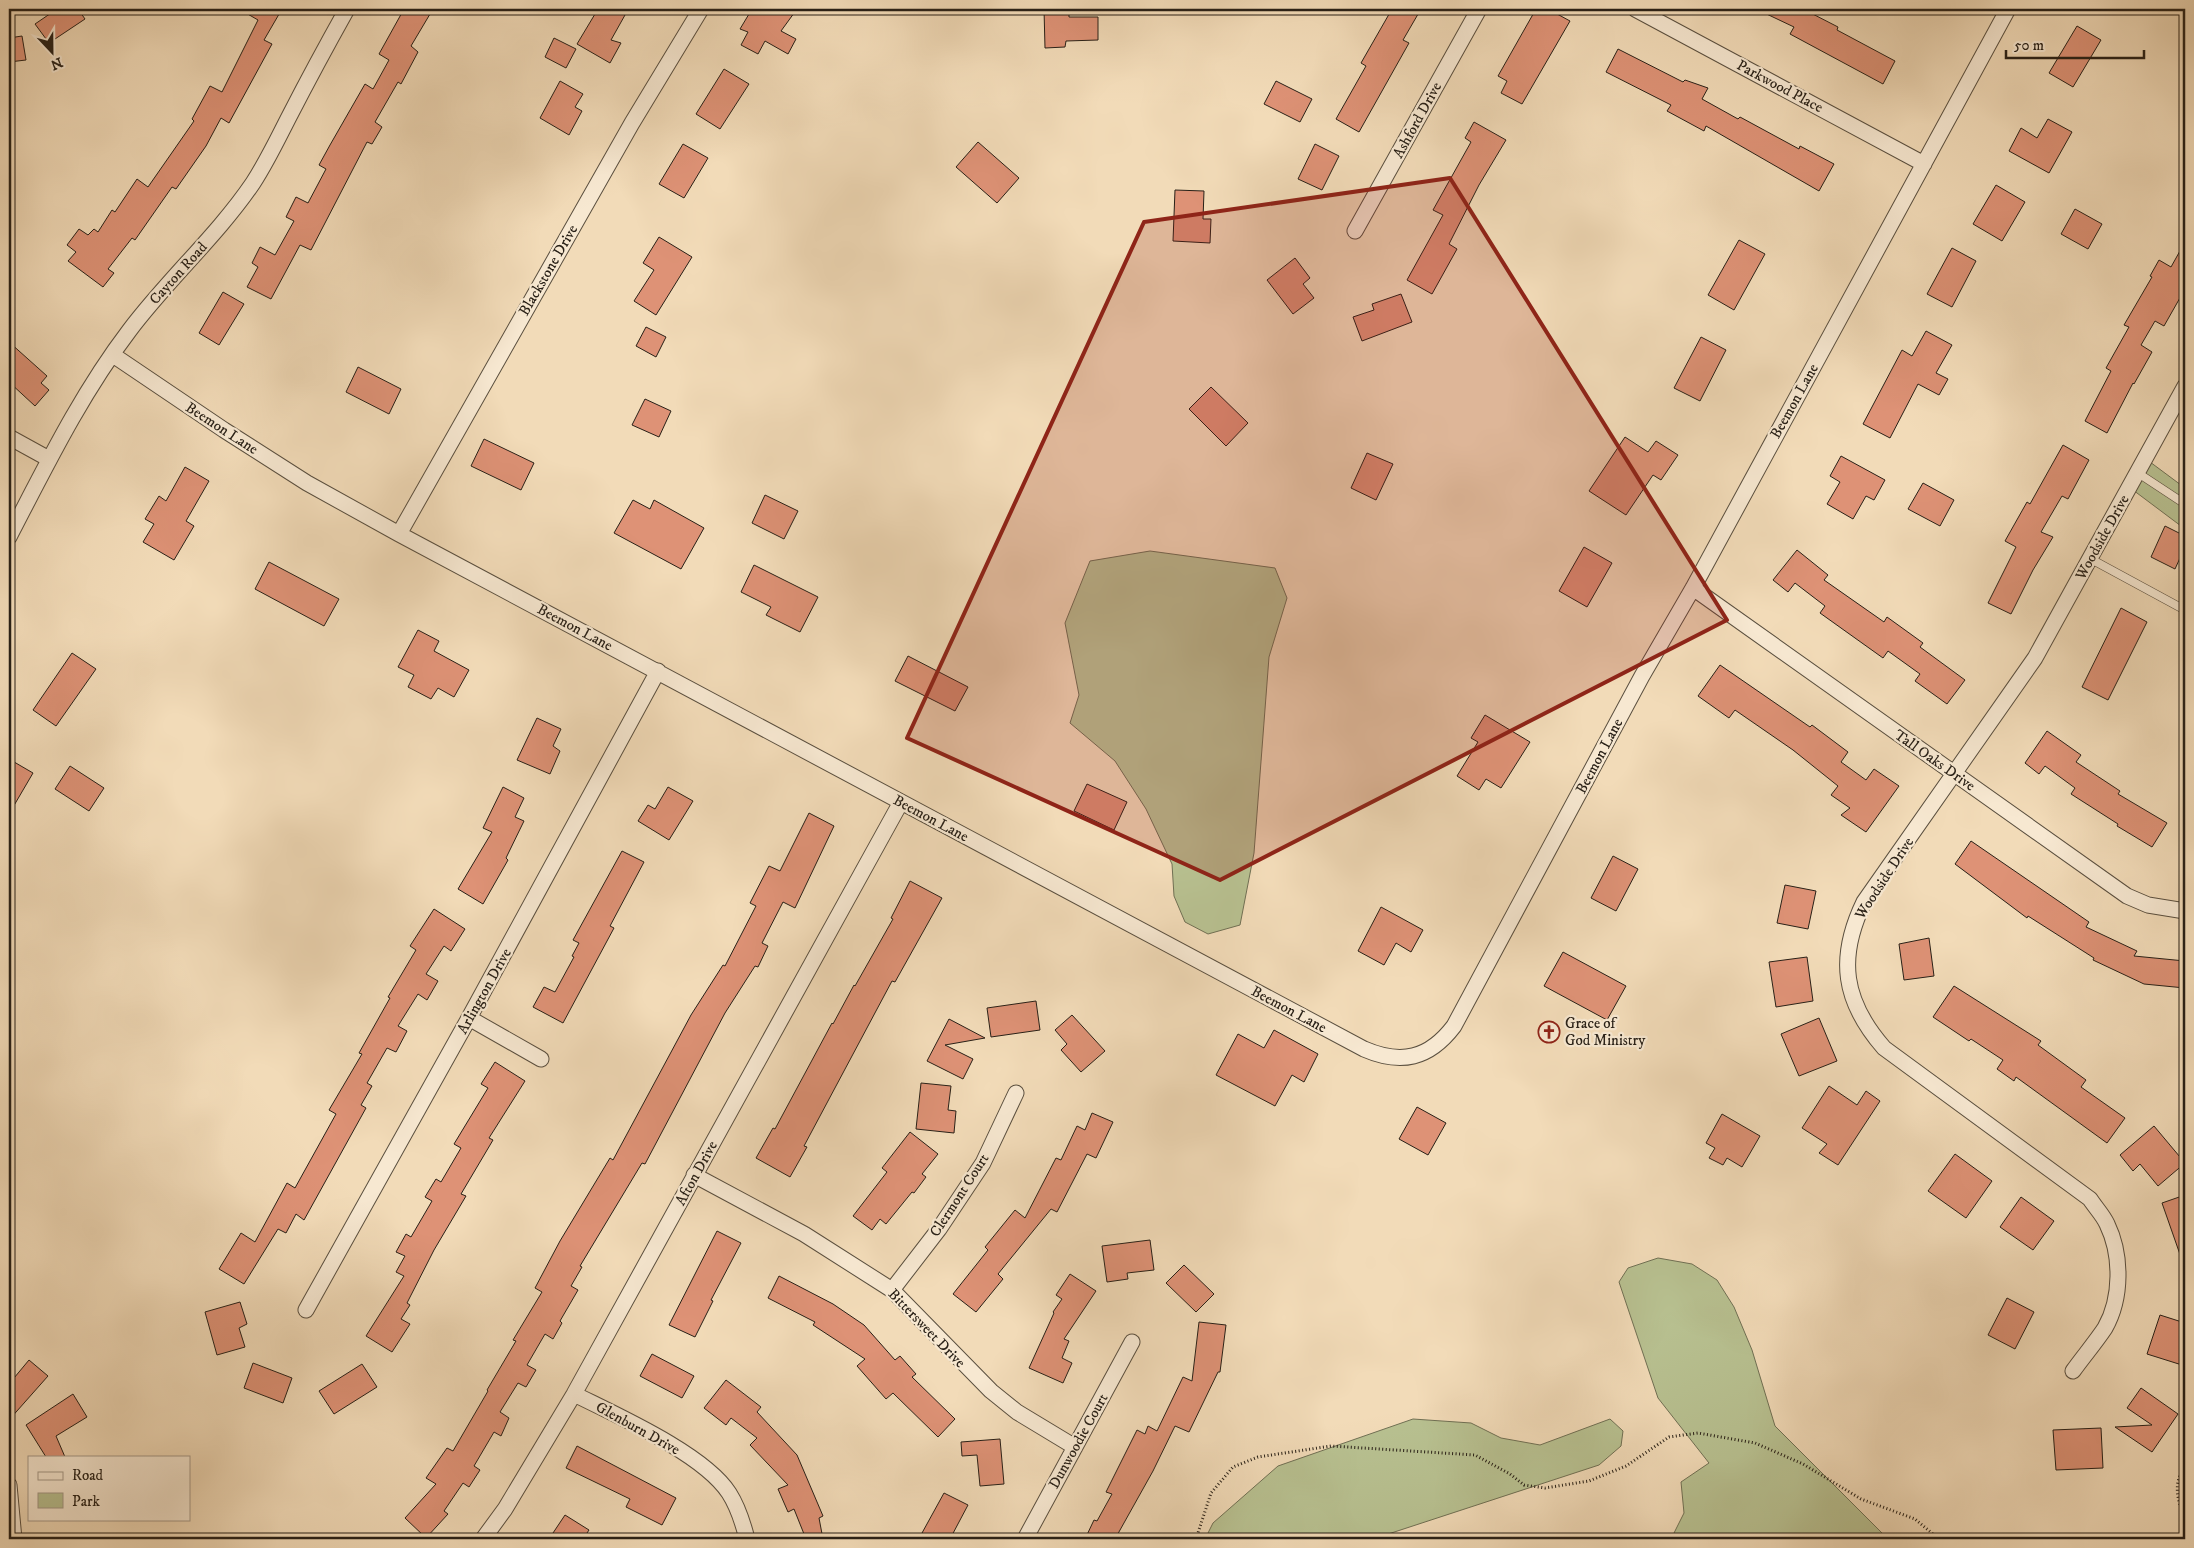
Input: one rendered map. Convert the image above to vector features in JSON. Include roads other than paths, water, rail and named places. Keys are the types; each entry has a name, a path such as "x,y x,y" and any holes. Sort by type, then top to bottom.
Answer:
{"street":[{"name":"Cayton Road","path":"9,537 49,459 87,393 113,354 151,302 220,226 254,181 274,149 347,9"},
{"name":"Blackstone Drive","path":"399,534 632,122 701,9"},
{"name":"Ashford Drive","path":"1355,231 1479,9"},
{"name":"Parkwood Place","path":"1635,9 1924,164"},
{"name":"Beemon Lane","path":"113,354 224,430 307,483 399,534 1364,1049 1391,1058 1419,1055 1433,1048 1444,1039 1454,1026 1638,685 1693,588 2008,9"},
{"name":"Woodside Drive","path":"2073,1371 2106,1327 2115,1300 2119,1273 2114,1245 2107,1223 2090,1199 1884,1048 1868,1030 1857,1011 1850,990 1847,968 1848,945 1864,902 2035,658 2185,386"},
{"path":"9,437 49,459"},
{"name":"Tall Oaks Drive","path":"1693,588 2127,896 2148,905 2185,911"},
{"name":"Arlington Drive","path":"306,1310 469,1018 658,671"},
{"name":"Afton Drive","path":"483,1539 504,1509 574,1394 901,802"},
{"path":"469,1018 541,1059"},
{"name":"Clermont Court","path":"892,1290 939,1229 983,1163 1016,1093"},
{"name":"Bittersweet Drive","path":"694,1175 804,1234 892,1290 991,1391 1018,1412 1074,1447"},
{"name":"Dunwoodie Court","path":"1025,1539 1132,1342"},
{"name":"Glenburn Drive","path":"574,1394 668,1442 710,1472 728,1491 741,1515 747,1539"},
{"path":"9,1485 14,1539"}],"lane":[{"path":"2138,473 2185,504"},
{"path":"2089,558 2185,610"}],"place":[{"name":"Grace of God Ministry","path":"1549,1032"}]}
